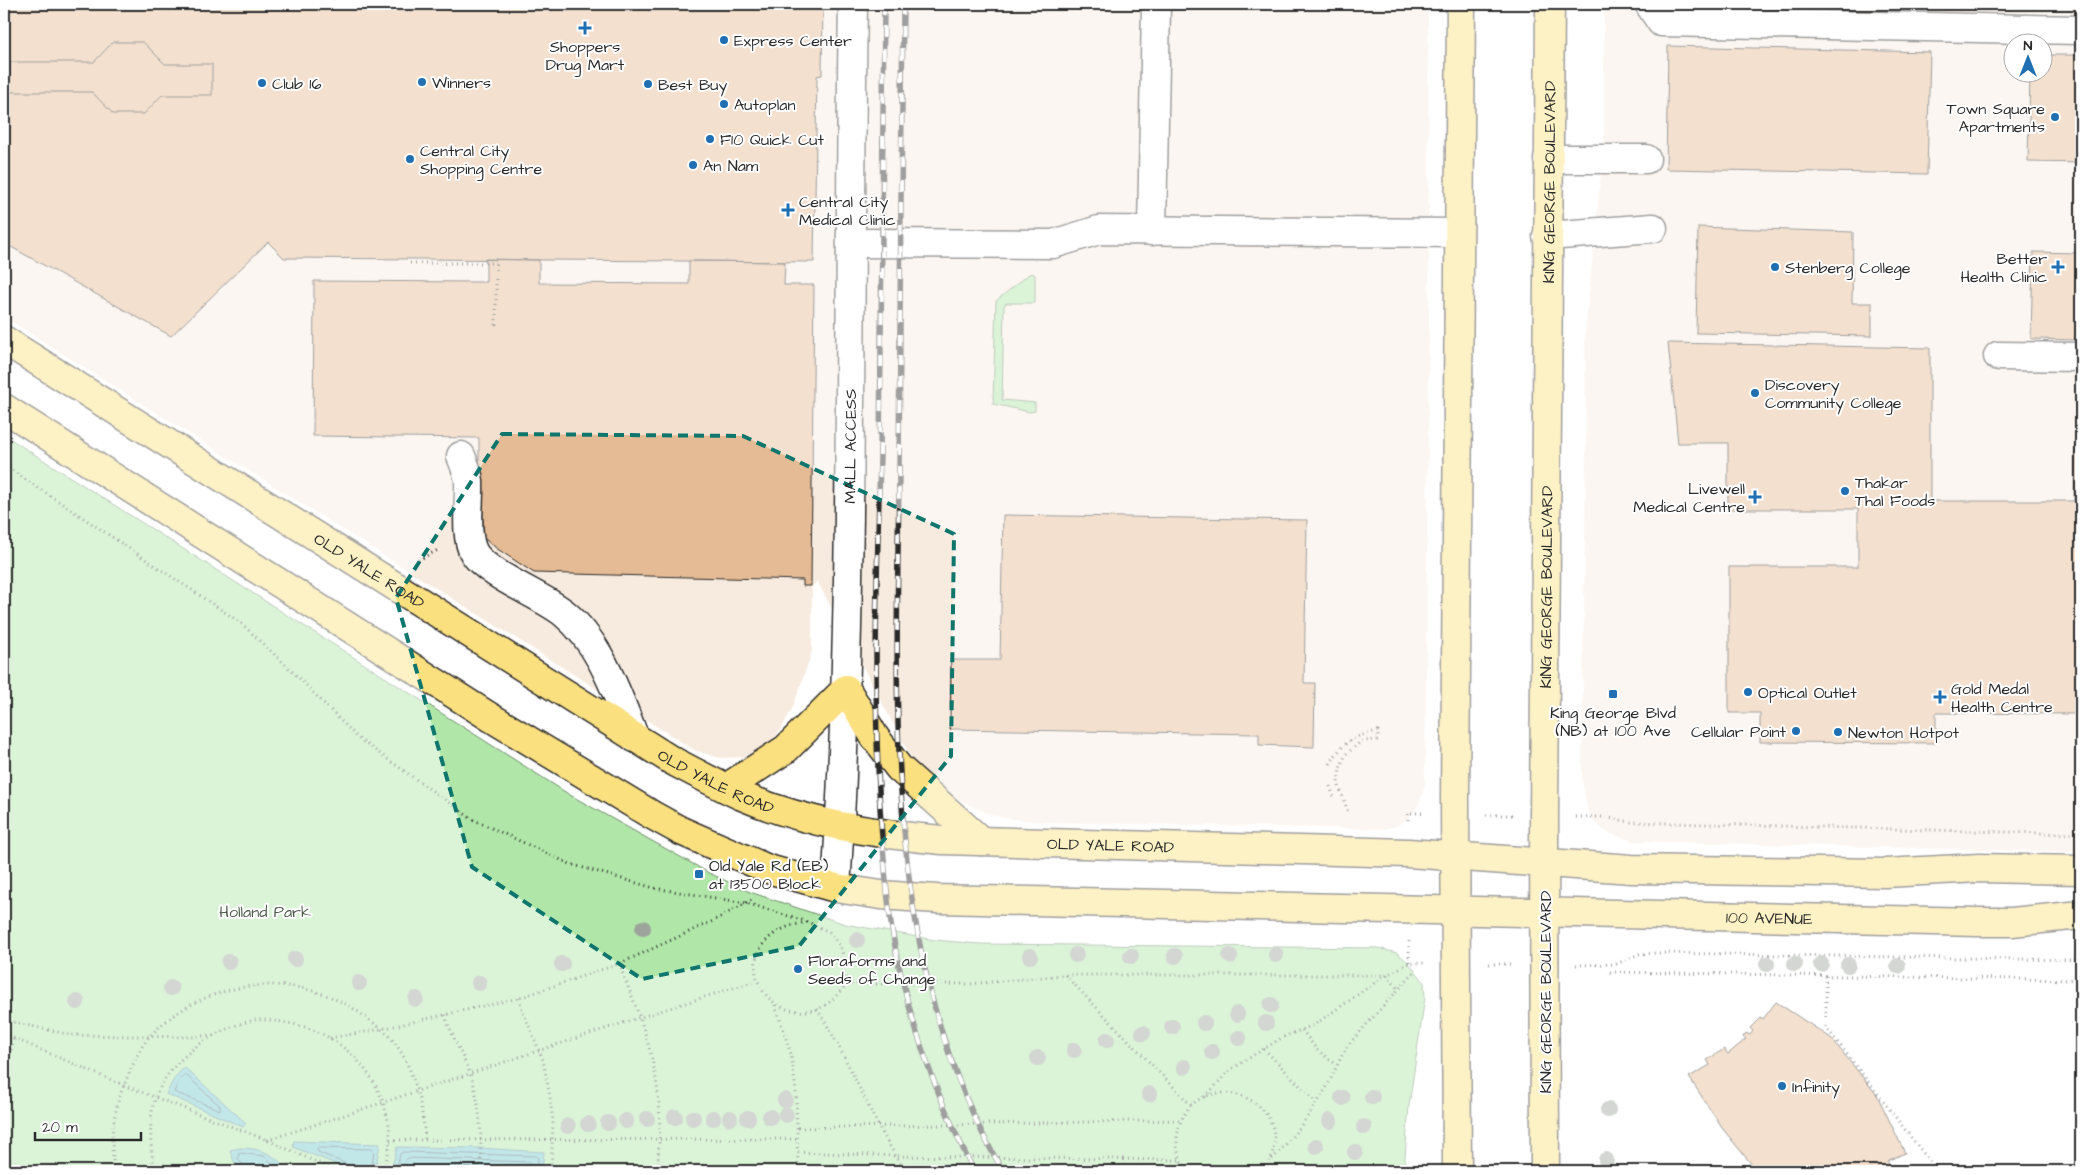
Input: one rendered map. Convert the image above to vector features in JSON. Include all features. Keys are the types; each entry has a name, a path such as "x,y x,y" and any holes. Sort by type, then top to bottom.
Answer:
{"main road":[{"path":"1457,1171 1455,814 1461,4"},
{"name":"KING GEORGE BOULEVARD","path":"1545,1171 1546,964 1544,816 1550,4"},
{"name":"OLD YALE ROAD","path":"4,340 671,760 726,788 788,812 840,826 888,835 981,841 1408,853 1544,863"},
{"path":"4,408 490,717 652,815 681,831 768,869 836,888 881,895 937,899 1456,909"},
{"path":"726,788 786,749 846,689 874,736 899,768 981,841"},
{"path":"1544,863 1632,869 1885,873 1979,868 2081,870"},
{"name":"100 AVENUE","path":"1456,909 1979,922 2012,922 2081,916"}],"lane":[{"name":"MALL ACCESS","path":"836,888 846,689 851,456 853,4"},
{"path":"1152,231 1156,4"},
{"path":"1649,4 1661,22 2081,30"},
{"path":"1548,159 1646,159"},
{"path":"1547,236 1653,228"},
{"path":"852,243 1053,244 1099,230 1458,233"},
{"path":"1998,356 2081,357"},
{"path":"461,456 468,479 469,535 474,552 484,564 564,613 581,629 596,650 635,738"}],"path":[{"path":"410,264 486,264 496,261 496,329"},
{"path":"4,465 241,623 359,739 472,819 570,864 654,888 746,903 808,922 829,932 840,946 846,964 846,984 833,999 817,1009 797,1011 775,1004 765,995 756,981 754,962 760,948 770,936 785,927 808,922"},
{"path":"1330,764 1339,749 1350,740 1362,734 1378,731 1378,740 1362,741 1346,754 1340,768 1338,783 1348,812"},
{"path":"1330,786 1334,797"},
{"path":"1408,813 1604,817 1631,822 2081,834"},
{"path":"330,1038 381,1029 519,998 621,963 713,921 746,903"},
{"path":"1186,1171 1180,1160 1177,1147 1177,1133 1181,1120 1192,1106 1205,1097 1230,1070 1283,1037 1324,1019 1387,974 1409,963 1610,965 1639,954 1657,953 2081,960"},
{"path":"621,963 622,972 640,1017 654,1066 659,1107 658,1171"},
{"path":"1265,1171 1272,1159 1292,1138 1328,1085 1349,1044 1415,971"},
{"path":"1610,972 2081,980"},
{"path":"846,984 970,984 1064,974 1387,974"},
{"path":"1064,974 1192,1106"},
{"path":"1387,974 1398,989"},
{"path":"1826,976 1826,1027 1937,1171"},
{"path":"267,1140 384,1103 640,1017 756,981"},
{"path":"115,1171 112,1156 112,1134 119,1095 139,1052 150,1037 174,1016 200,1000 222,991 248,986 271,985 304,989 328,995 351,1006 390,1036 401,1052 416,1091 425,1140"},
{"path":"519,998 539,1050 550,1097 554,1139 551,1171"},
{"path":"775,1004 791,1054 796,1091 798,1171"},
{"path":"817,1009 895,1156 906,1171"},
{"path":"445,1015 470,1073 476,1095 480,1140 480,1171"},
{"path":"4,1020 72,1035 192,1037 217,1034"},
{"path":"155,1171 151,1139 156,1097 168,1076 181,1059 197,1046 217,1034 255,1020 269,1020 313,1028 349,1051 362,1064 373,1080 384,1103 390,1140 383,1171"},
{"path":"1302,1030 1317,1050 1337,1065"},
{"path":"4,1034 124,1085 267,1140 337,1171"},
{"path":"4,1079 14,1038"},
{"path":"1264,1049 1316,1102"},
{"path":"1205,1097 1221,1092 1237,1094 1252,1100 1265,1111 1273,1126 1275,1143 1272,1159"},
{"path":"798,1128 1181,1120"},
{"path":"390,1140 798,1138"},
{"path":"798,1152 895,1156 1180,1160"}],"highlighted area":[{"path":"502,434 743,436 954,534 951,756 799,946 642,979 472,867 396,598"}],"shaded area":[{"path":"4,4 1428,4 1429,298 1425,785 1415,811 1396,826 1384,829 1044,822 1004,818 989,814 963,802 920,774 817,581 812,587 812,652 793,707 780,731 765,747 743,757 720,758 694,750 4,317"},
{"path":"1604,4 2081,4 2081,852 1634,841 1608,833 1594,822 1587,809 1582,777 1586,443 1585,334 1604,145"}],"green space":[{"path":"1033,273 1035,275 1035,303 1006,303 1004,306 1002,400 1035,403 1035,411 1030,412 993,404 996,301 1029,274"},
{"name":"Holland Park","path":"4,435 570,795 709,873 750,892 845,924 935,940 980,944 1378,948 1397,953 1409,963 1424,982 1425,997 1409,1105 1404,1171 4,1171"}],"water":[{"path":"184,1067 246,1123 243,1127 166,1094 174,1079"},
{"path":"294,1141 380,1144 375,1171 353,1171 293,1147"},
{"path":"397,1147 480,1148 544,1152 542,1171 391,1171"},
{"path":"240,1148 255,1149 267,1153 278,1160 288,1171 243,1171 234,1162 230,1150"}],"building":[{"name":"Central City Shopping Centre","path":"4,4 823,4 822,75 817,76 814,262 284,258 268,242 171,336 4,243"},
{"path":"1707,4 1792,4 1792,11 1707,11"},
{"path":"113,42 143,42 165,64 212,64 212,95 162,95 144,114 113,114 92,92 10,92 10,62 94,62"},
{"path":"1668,46 1930,52 1927,174 1666,169"},
{"name":"Town Square Apartments","path":"2052,55 2081,55 2081,163 2028,162 2030,82 2052,82"},
{"name":"Stenberg College","path":"1698,227 1853,232 1852,303 1872,303 1872,336 1696,333"},
{"path":"2033,252 2081,253 2081,340 2031,339"},
{"path":"486,259 539,260 539,283 689,284 689,261 785,262 784,285 814,285 811,586 803,586 803,580 534,573 496,548 483,536 479,524 479,438 313,436 314,281 486,282"},
{"path":"1668,343 1930,348 1930,501 2074,501 2076,380 2081,380 2081,714 1936,713 1936,743 1760,742 1760,713 1729,713 1729,567 1858,567 1858,509 1728,509 1728,443 1678,443"},
{"path":"1003,515 1307,520 1304,683 1315,683 1314,747 1259,745 1259,734 950,729 951,660 1000,660"},
{"name":"Infinity","path":"1776,1002 1831,1038 1877,1095 1905,1153 1887,1161 1891,1167 1885,1171 1872,1171 1870,1169 1868,1171 1757,1171 1722,1128 1689,1077 1710,1065 1707,1060 1724,1049 1728,1054 1746,1039 1743,1037 1746,1033 1750,1035 1753,1031 1750,1028 1761,1017 1763,1019"}],"railway":[{"path":"884,4 881,399 876,646 877,741 882,836 892,930 905,993 935,1084 974,1171"},
{"path":"903,4 897,652 904,832 916,921 935,1008 963,1091 1003,1171"}],"place":[{"name":"Shoppers Drug Mart","path":"585,28"},
{"name":"Express Center","path":"724,40"},
{"name":"Winners","path":"422,82"},
{"name":"Club 16","path":"262,83"},
{"name":"Best Buy","path":"648,84"},
{"name":"Autoplan","path":"724,104"},
{"name":"Town Square Apartments","path":"2055,117"},
{"name":"F10 Quick Cut","path":"710,139"},
{"name":"Central City Shopping Centre","path":"410,159"},
{"name":"An Nam","path":"693,165"},
{"name":"Central City Medical Clinic","path":"788,210"},
{"name":"Stenberg College","path":"1775,267"},
{"name":"Better Health Clinic","path":"2058,267"},
{"name":"Discovery Community College","path":"1755,393"},
{"name":"Thakar Thal Foods","path":"1845,491"},
{"name":"Livewell Medical Centre","path":"1755,497"},
{"name":"Optical Outlet","path":"1748,692"},
{"name":"King George Blvd (NB) at 100 Ave","path":"1613,694"},
{"name":"Gold Medal Health Centre","path":"1940,697"},
{"name":"Cellular Point","path":"1796,731"},
{"name":"Newton Hotpot","path":"1838,732"},
{"name":"Old Yale Rd (EB) at 13500 Block","path":"699,874"},
{"name":"Floraforms and Seeds of Change","path":"798,969"},
{"name":"Infinity","path":"1782,1086"}]}
